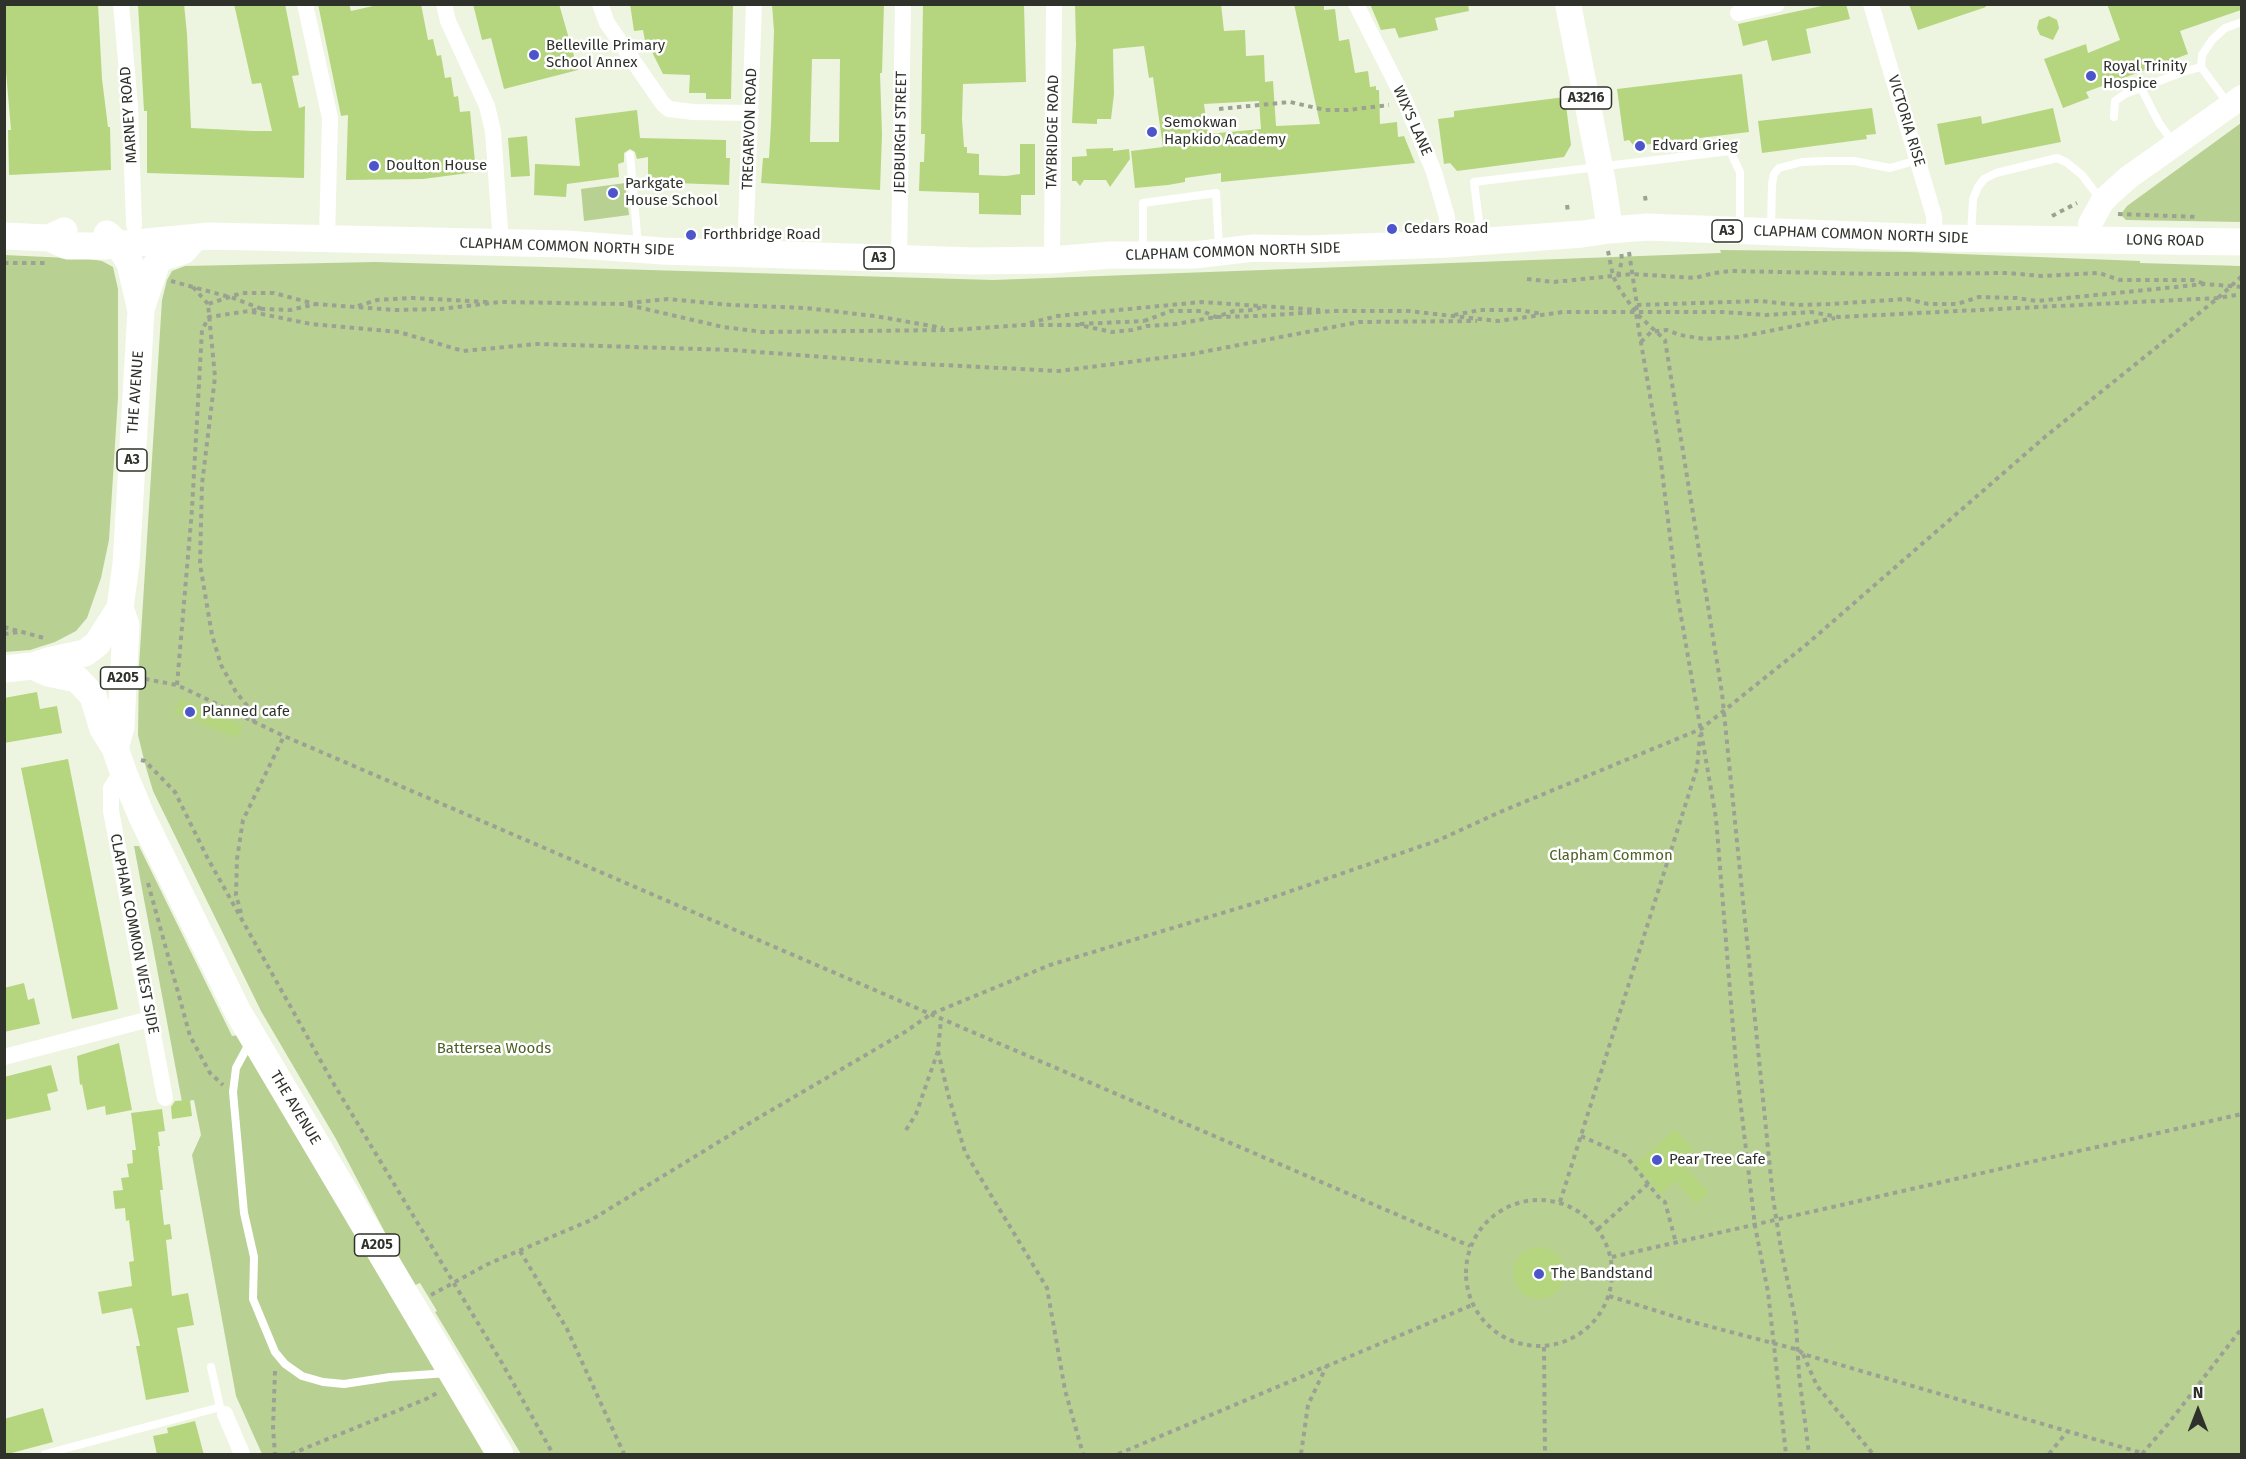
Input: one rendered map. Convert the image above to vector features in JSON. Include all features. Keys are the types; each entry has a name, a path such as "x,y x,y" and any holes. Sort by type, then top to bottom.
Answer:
{"highway":[{"name":"CLAPHAM COMMON NORTH SIDE","path":"49,238 67,246 126,235 566,244 745,254 975,261 1052,260 1110,255 1143,256 1254,248 1305,249 1448,243 1660,227 1935,238 2089,240"},
{"name":"THE AVENUE","path":"49,238 69,228 95,228 106,234 126,235 141,311 126,564 120,608"},
{"path":"4,236 49,238"},
{"name":"A3","path":"141,311 156,265 161,258 183,251 196,237"},
{"name":"LONG ROAD","path":"2089,240 2241,242"},
{"name":"A3","path":"4,669 33,666 85,653 97,644 120,608"},
{"name":"A205","path":"116,748 121,727 126,625 120,608"},
{"name":"A205","path":"33,666 48,673 77,679 87,688 93,696 102,729 116,748"},
{"name":"THE AVENUE","path":"116,748 132,767 142,817 252,1038 500,1455"}],"main road":[{"name":"A3216","path":"1568,4 1600,166 1610,230"},
{"path":"2089,240 2090,224 2104,203 2129,177 2235,101"}],"street":[{"name":"MARNEY ROAD","path":"121,4 130,107 126,235"},
{"path":"304,4 330,118 327,239"},
{"path":"444,4 448,21 487,106 493,131 501,244"},
{"path":"600,4 608,23 663,104 669,109 693,112 751,113"},
{"name":"TREGARVON ROAD","path":"745,254 754,4"},
{"name":"JEDBURGH STREET","path":"899,259 903,4"},
{"name":"TAYBRIDGE ROAD","path":"1052,260 1054,4"},
{"name":"WIX'S LANE","path":"1356,4 1404,101 1440,188 1447,217 1448,243"},
{"path":"1738,13 1777,4"},
{"name":"VICTORIA RISE","path":"1871,4 1934,216 1935,238"},
{"name":"CLAPHAM COMMON WEST SIDE","path":"132,767 111,788 111,811 165,1098"},
{"path":"4,1057 150,1019"},
{"path":"223,1411 242,1455"}],"lane":[{"path":"2200,67 2202,55 2212,40 2224,28 2241,22"},
{"path":"2114,117 2115,101 2141,88 2200,67"},
{"path":"2200,67 2235,101"},
{"path":"2141,88 2159,123 2175,145"},
{"path":"1481,241 1474,182 1730,151 1740,172 1740,231"},
{"path":"630,155 638,249"},
{"path":"1971,238 1973,199 1984,179 1996,173 2057,158 2082,175 2104,203"},
{"path":"1771,232 1772,184 1774,174 1779,168 1802,162 1854,161 1890,168 1918,160"},
{"path":"1143,256 1143,203 1216,193 1220,252"},
{"path":"252,1038 236,1068 233,1092 244,1214 254,1257 253,1299 275,1352 285,1364 302,1376 323,1382 344,1384 390,1377 432,1376 451,1372"},
{"path":"45,1455 223,1411 211,1366"}],"path":[{"path":"1218,109 1290,102 1325,110 1348,110 1404,101"},
{"path":"1645,196 1646,203"},
{"path":"2028,239 2032,224 2063,211 2104,203 2207,217"},
{"path":"1567,205 1568,212"},
{"path":"1610,230 1621,246 1622,260 1617,282"},
{"path":"1610,230 1607,245 1613,276 1636,313 1665,340 1722,693 1777,1220 1801,1352 1817,1386 1873,1455"},
{"path":"1629,252 1637,305 1636,313 1660,455 1677,593 1716,818 1736,1065 1755,1226 1768,1292 1786,1455"},
{"path":"1527,279 1554,282 1632,274 1695,278 1714,273 1731,272 2008,273 2042,276 2099,273 2120,280 2193,280 2205,284"},
{"path":"425,1299 488,1264 591,1220 931,1014 1050,965 1262,901 1439,840 1500,812 1701,729 1807,644 2046,436 2218,298 2241,276"},
{"path":"167,280 228,296 262,309"},
{"path":"1637,305 1760,301 1809,305 1907,299 1928,304 1957,304 1979,297 2037,301 2205,284 2241,287"},
{"path":"193,287 208,304 215,377 202,484 200,564 212,635 221,664 236,692 253,713 254,722"},
{"path":"208,304 242,292 274,292 316,304 395,310 441,309 500,302"},
{"path":"1641,343 1646,336 1666,330 1704,339 1739,337 1839,317 2218,298 2241,294"},
{"path":"354,307 377,300 413,298 624,304 668,299 731,305 806,308 869,315 952,330"},
{"path":"1023,325 1057,315 1202,302 1333,311"},
{"path":"209,317 262,309 290,310 316,304"},
{"path":"624,304 723,327 763,332 952,330 1023,325 1079,325 1112,332 1216,317 1333,311 1409,311 1498,321"},
{"path":"1068,325 1144,321 1171,311 1202,311 1216,317 1234,311 1253,310 1266,305"},
{"path":"1450,316 1480,310 1521,310 1545,315"},
{"path":"248,311 311,324 399,332 463,351 537,344 732,350 903,363 1059,370 1192,354 1359,322 1498,321 1563,312 1723,312 1766,315 1811,312 1839,317"},
{"path":"177,685 192,509 202,330 209,317"},
{"path":"1144,321 1156,326"},
{"path":"4,634 22,632"},
{"path":"143,679 152,678 177,685 284,736 1470,1246"},
{"path":"1560,1202 1697,768 1701,729"},
{"path":"243,921 236,895 237,859 243,820 284,736"},
{"path":"132,767 145,761 175,792 207,857 332,1081 502,1364 553,1455"},
{"path":"146,878 190,1036 210,1073 233,1092"},
{"path":"906,1130 916,1114 938,1051 941,1019"},
{"path":"938,1051 965,1152 1047,1288 1065,1390 1083,1455"},
{"path":"1612,1257 2241,1114"},
{"path":"1581,1136 1626,1156 1665,1202 1676,1243"},
{"path":"1598,1228 1648,1184"},
{"path":"1531,1200 1560,1202 1579,1211 1598,1228 1612,1257 1613,1276 1609,1296 1594,1322 1575,1338 1544,1347 1525,1346 1504,1338 1485,1324 1472,1305 1466,1283 1466,1260 1470,1246 1487,1220 1506,1207 1531,1200"},
{"path":"520,1251 548,1293 567,1329 624,1455"},
{"path":"1609,1296 1689,1321 1774,1343 2142,1454 2241,1329"},
{"path":"1118,1455 1472,1305"},
{"path":"1544,1347 1545,1455"},
{"path":"275,1352 273,1428 275,1455"},
{"path":"1801,1352 1799,1375 1809,1455"},
{"path":"1301,1455 1308,1405 1326,1366"},
{"path":"291,1455 426,1399 440,1391 451,1372"},
{"path":"2049,1455 2067,1432"}],"green space":[{"path":"2241,123 2241,222 2126,220 2122,216 2127,206"},
{"path":"625,183 629,215 584,221 581,189"},
{"name":"Clapham Common","path":"1720,250 1909,252 2241,266 2241,1454 521,1454 435,1312 437,1311 420,1283 413,1286 336,1139 261,1011 153,791 145,764 138,735 139,666 162,300 172,271 185,266 375,262 993,280 1721,253"},
{"path":"4,255 102,261 113,267 118,289 118,397 109,540 101,578 87,618 76,631 55,642 30,650 5,652"},
{"path":"134,846 139,846 232,1036 239,1035 485,1454 262,1454 236,1396 192,1155 201,1135 194,1100 182,1102"}],"building":[{"path":"4,4 98,4 102,79 108,127 110,127 111,170 9,175 8,130 11,130 4,49"},
{"path":"138,4 184,4 191,128 272,131 261,83 252,84 234,4 285,4 299,75 292,76 299,108 305,106 304,178 147,173 147,111 144,111"},
{"path":"318,4 349,4 351,11 382,4 421,4 428,40 433,39 437,56 441,55 445,78 451,77 454,97 458,96 460,112 470,111 476,172 423,179 346,180 348,115 341,116"},
{"name":"Belleville Primary School Annex","path":"473,4 559,4 578,70 504,89 491,38 482,40"},
{"path":"630,4 733,4 731,99 706,99 706,93 689,93 690,75 663,74 651,45 646,46 643,30 634,31"},
{"path":"772,4 884,4 882,73 880,73 882,134 880,190 761,183 763,158 769,158 774,31","holes":["812,59 840,59 839,142 810,142"]},
{"path":"923,4 1024,4 1026,82 963,84 962,119 964,147 967,147 967,153 979,154 979,175 1020,174 1020,144 1035,144 1035,195 1021,195 1021,215 979,214 979,193 919,191 920,162 924,162 925,134 921,134"},
{"path":"1075,4 1221,4 1224,31 1245,30 1246,56 1264,55 1265,82 1273,81 1276,126 1320,124 1294,4 1324,4 1324,10 1335,9 1339,41 1349,39 1355,73 1368,71 1370,87 1376,86 1376,90 1379,90 1380,124 1397,122 1398,137 1404,136 1415,163 1221,182 1221,173 1185,178 1185,182 1168,185 1135,188 1131,151 1163,147 1153,77 1149,78 1144,46 1113,49 1114,94 1111,119 1097,119 1097,124 1072,123 1076,44","holes":["1259,101 1261,129 1208,134 1204,104"]},
{"path":"1370,4 1468,4 1469,11 1435,18 1438,30 1399,38 1395,28 1381,30"},
{"path":"1831,4 1846,4 1850,19 1806,29 1811,53 1772,61 1767,40 1743,46 1738,24"},
{"path":"1909,4 1985,4 1986,7 1918,30"},
{"name":"Royal Trinity Hospice","path":"2107,4 2241,4 2241,10 2180,31 2188,54 2086,92 2089,98 2063,108 2044,59 2086,44 2088,53 2120,40"},
{"path":"2049,16 2057,20 2059,28 2053,40 2040,35 2037,28 2039,20"},
{"path":"1742,74 1749,132 1634,146 1629,140 1624,141 1617,89"},
{"path":"1565,97 1571,145 1564,157 1457,171 1450,163 1444,164 1438,119 1454,117 1454,111"},
{"path":"1872,108 1876,134 1866,135 1867,139 1762,153 1758,121"},
{"path":"2053,108 2061,142 1945,165 1937,124 1981,116 1982,124"},
{"path":"637,110 640,138 726,140 726,158 730,158 729,185 648,182 648,157 637,159 635,152 630,149 624,153 624,162 618,164 619,177 567,184 566,197 534,195 535,164 580,166 575,118"},
{"path":"527,136 530,176 511,177 508,138"},
{"path":"1113,148 1113,151 1129,149 1130,159 1110,187 1106,180 1084,180 1080,186 1076,181 1072,181 1072,157 1087,156 1086,149"},
{"path":"37,692 40,709 57,706 62,733 4,743 4,698"},
{"path":"180,699 243,725 237,738 174,713"},
{"path":"68,759 118,1009 72,1019 21,768"},
{"path":"24,983 28,1000 34,998 40,1024 4,1032 4,988"},
{"path":"119,1043 132,1110 106,1115 105,1106 87,1110 82,1084 80,1085 77,1056"},
{"path":"51,1065 58,1091 47,1094 51,1110 4,1120 4,1077"},
{"path":"190,1100 192,1116 172,1119 171,1107 175,1101"},
{"path":"162,1109 165,1131 158,1132 163,1190 160,1190 164,1225 170,1224 172,1239 166,1240 172,1296 188,1293 194,1325 177,1328 189,1392 146,1400 136,1346 140,1346 132,1308 102,1314 98,1292 132,1286 129,1262 134,1261 129,1220 126,1221 125,1208 115,1209 113,1191 123,1190 121,1178 129,1177 127,1164 133,1163 132,1150 136,1150 131,1113"},
{"path":"1675,1129 1693,1149 1680,1161 1709,1192 1696,1204 1676,1181 1661,1194 1635,1165"},
{"name":"The Bandstand","path":"1539,1247 1549,1249 1557,1255 1563,1263 1565,1273 1563,1283 1557,1291 1549,1297 1539,1299 1529,1297 1521,1291 1515,1283 1513,1273 1515,1263 1521,1255 1529,1249"},
{"path":"43,1408 53,1442 4,1455 4,1419"},
{"path":"195,1421 204,1455 157,1455 153,1436 168,1433 167,1428"}],"place":[{"name":"Belleville Primary School Annex","path":"534,55"},
{"name":"Royal Trinity Hospice","path":"2091,76"},
{"name":"Semokwan Hapkido Academy","path":"1152,132"},
{"name":"Edvard Grieg","path":"1640,146"},
{"name":"Doulton House","path":"374,166"},
{"name":"Parkgate House School","path":"613,193"},
{"name":"Cedars Road","path":"1392,229"},
{"name":"Forthbridge Road","path":"691,235"},
{"name":"Planned cafe","path":"190,712"},
{"name":"Pear Tree Cafe","path":"1657,1160"},
{"name":"The Bandstand","path":"1539,1274"}],"park label":[{"name":"Battersea Woods","path":"494,1049"}]}
